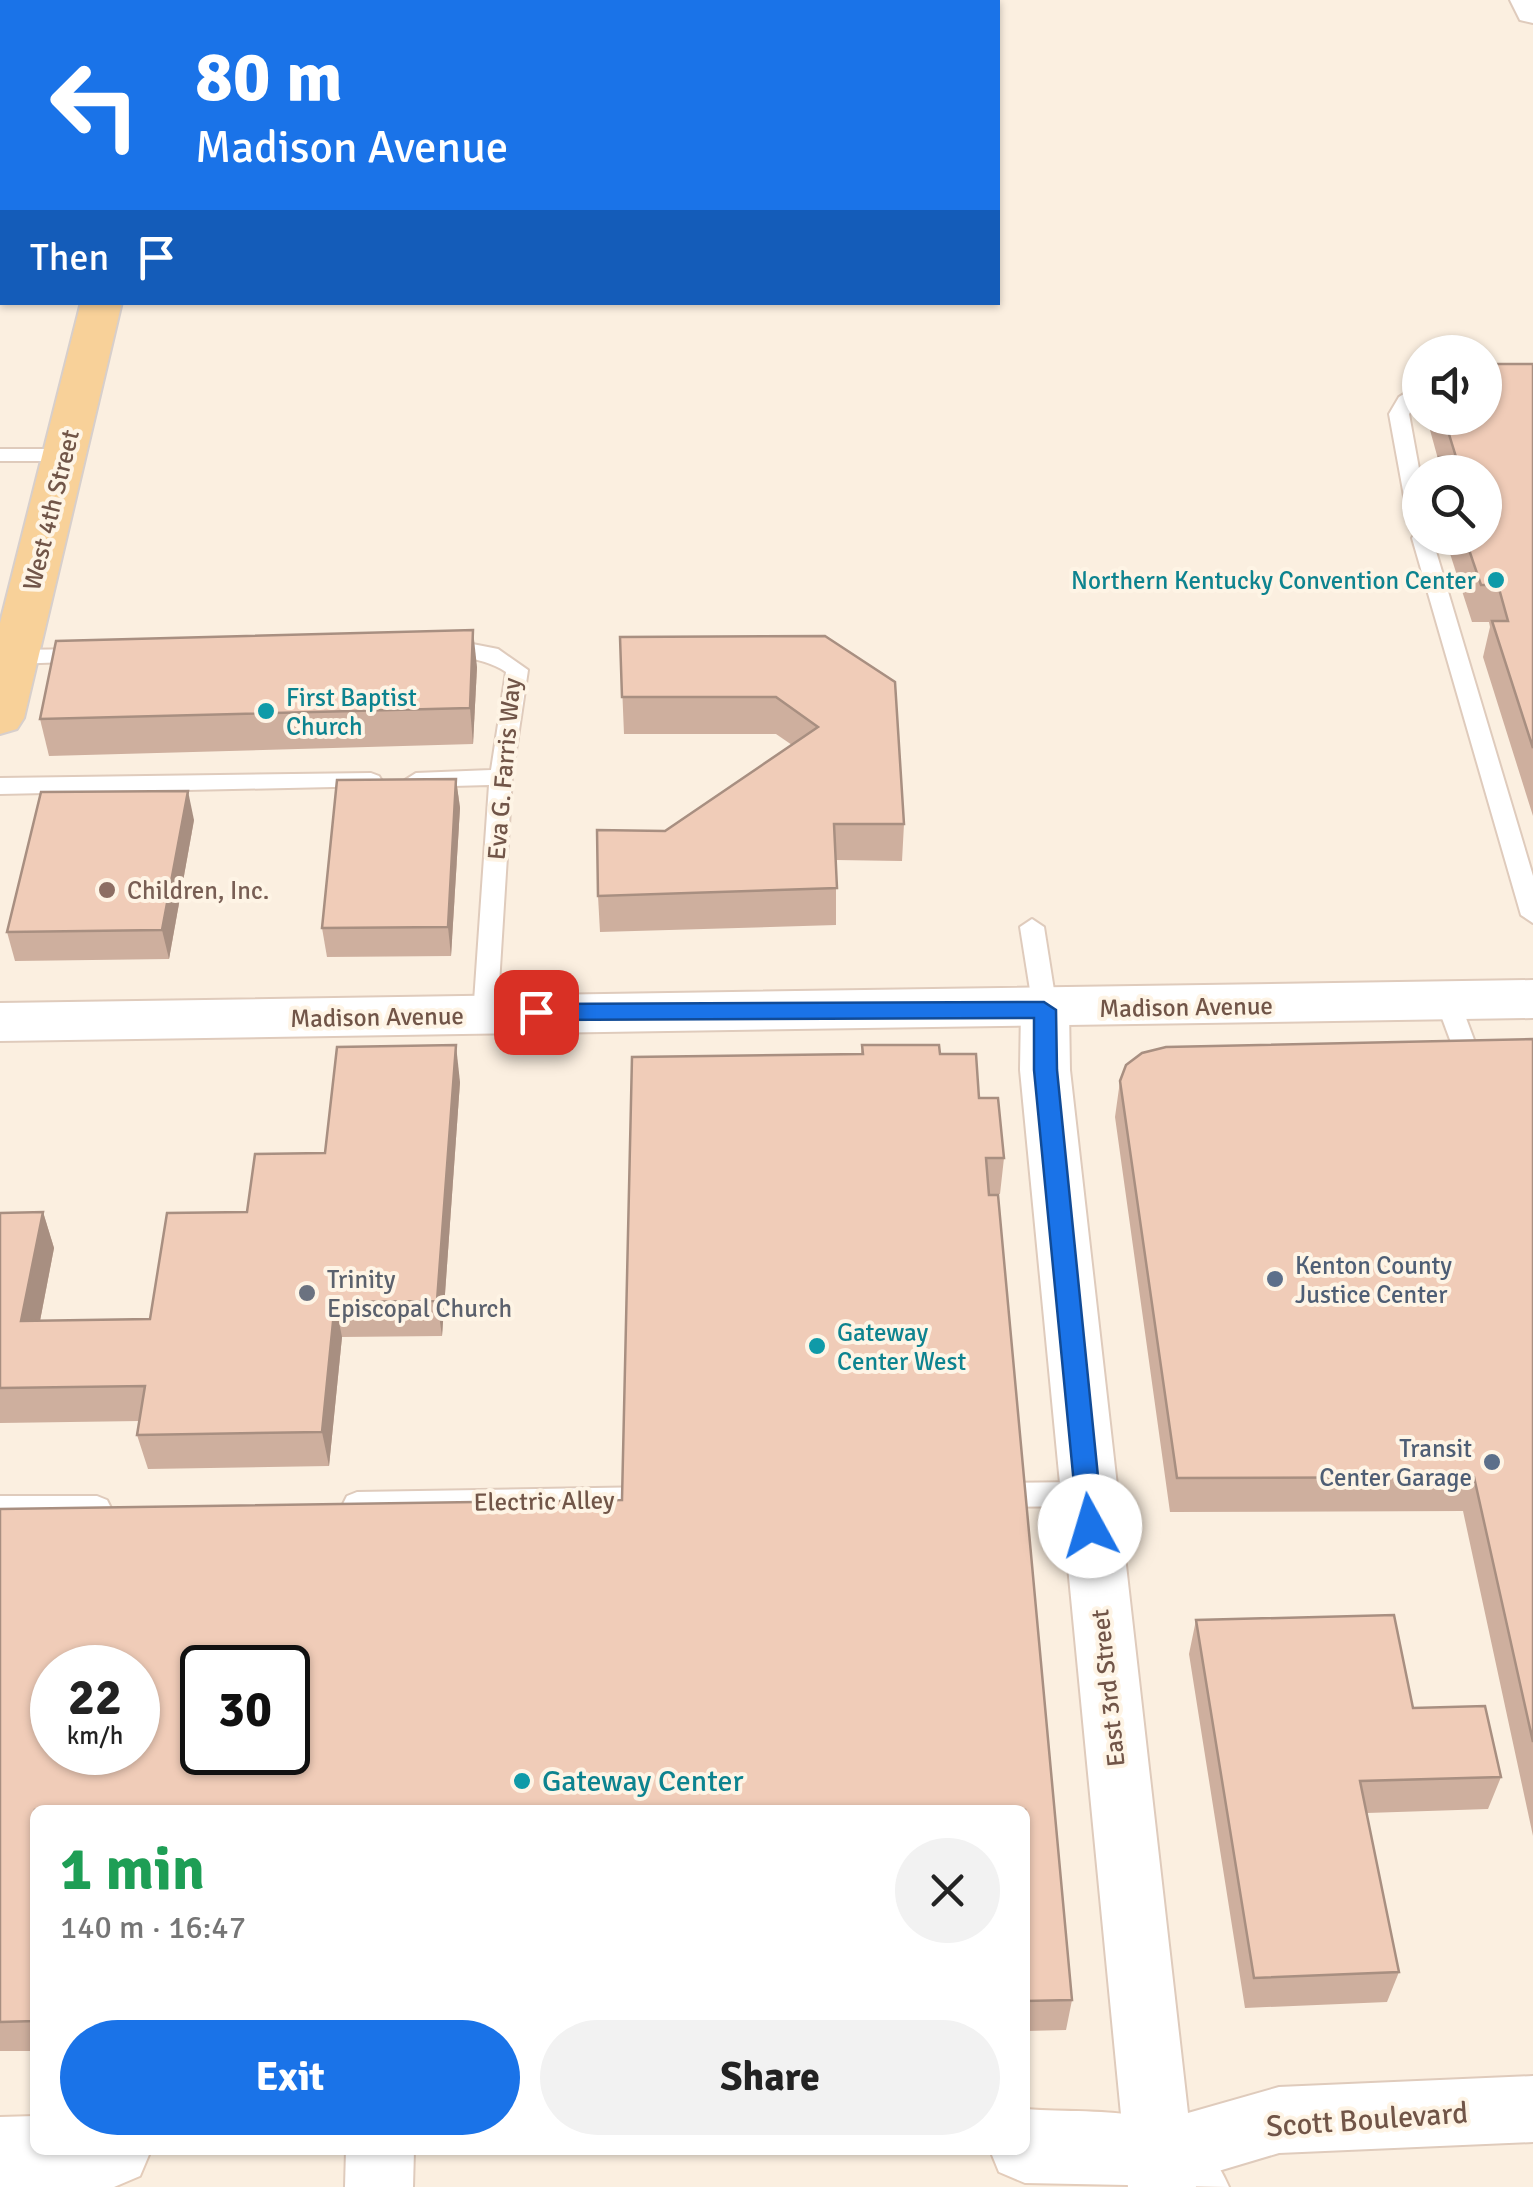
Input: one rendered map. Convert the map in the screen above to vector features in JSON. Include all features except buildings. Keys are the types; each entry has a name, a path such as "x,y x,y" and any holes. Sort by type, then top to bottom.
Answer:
{"main road":[{"name":"West 4th Street","path":"0,718 101,305"}],"street":[{"path":"1528,0 1533,12"},
{"name":"Madison Avenue","path":"0,1022 485,1016 536,1012 1044,1010 1533,999"},
{"name":"East 3rd Street","path":"1044,1010 1046,1070 1087,1494 1171,2176"},
{"name":"Scott Boulevard","path":"1030,2147 1171,2176 1279,2120 1533,2109"},
{"path":"0,2154 30,2153"},
{"path":"379,2187 380,2155"}],"lane":[{"path":"1402,408 1398,414 1402,435"},
{"path":"0,455 64,455"},
{"path":"1427,555 1533,916"},
{"name":"Eva G. Farris Way","path":"411,648 470,647 498,655 517,670 501,777 485,1016"},
{"path":"14,657 114,655"},
{"path":"0,786 246,786 501,777"},
{"path":"1032,927 1044,1010"},
{"path":"1448,1002 1475,1076"},
{"path":"968,1496 1087,1494"},
{"name":"Electric Alley","path":"334,1504 670,1499"},
{"path":"0,1508 117,1508"}],"place":[{"name":"Northern Kentucky Convention Center","path":"1496,580"},
{"name":"First Baptist Church","path":"266,711"},
{"name":"Children, Inc.","path":"107,890"},
{"name":"Kenton County Justice Center","path":"1275,1279"},
{"name":"Trinity Episcopal Church","path":"307,1293"},
{"name":"Gateway Center West","path":"817,1346"},
{"name":"Transit Center Garage","path":"1492,1462"},
{"name":"Gateway Center","path":"522,1781"}],"route":[{"path":"536,1012 1044,1010 1046,1070 1090,1526"}]}
